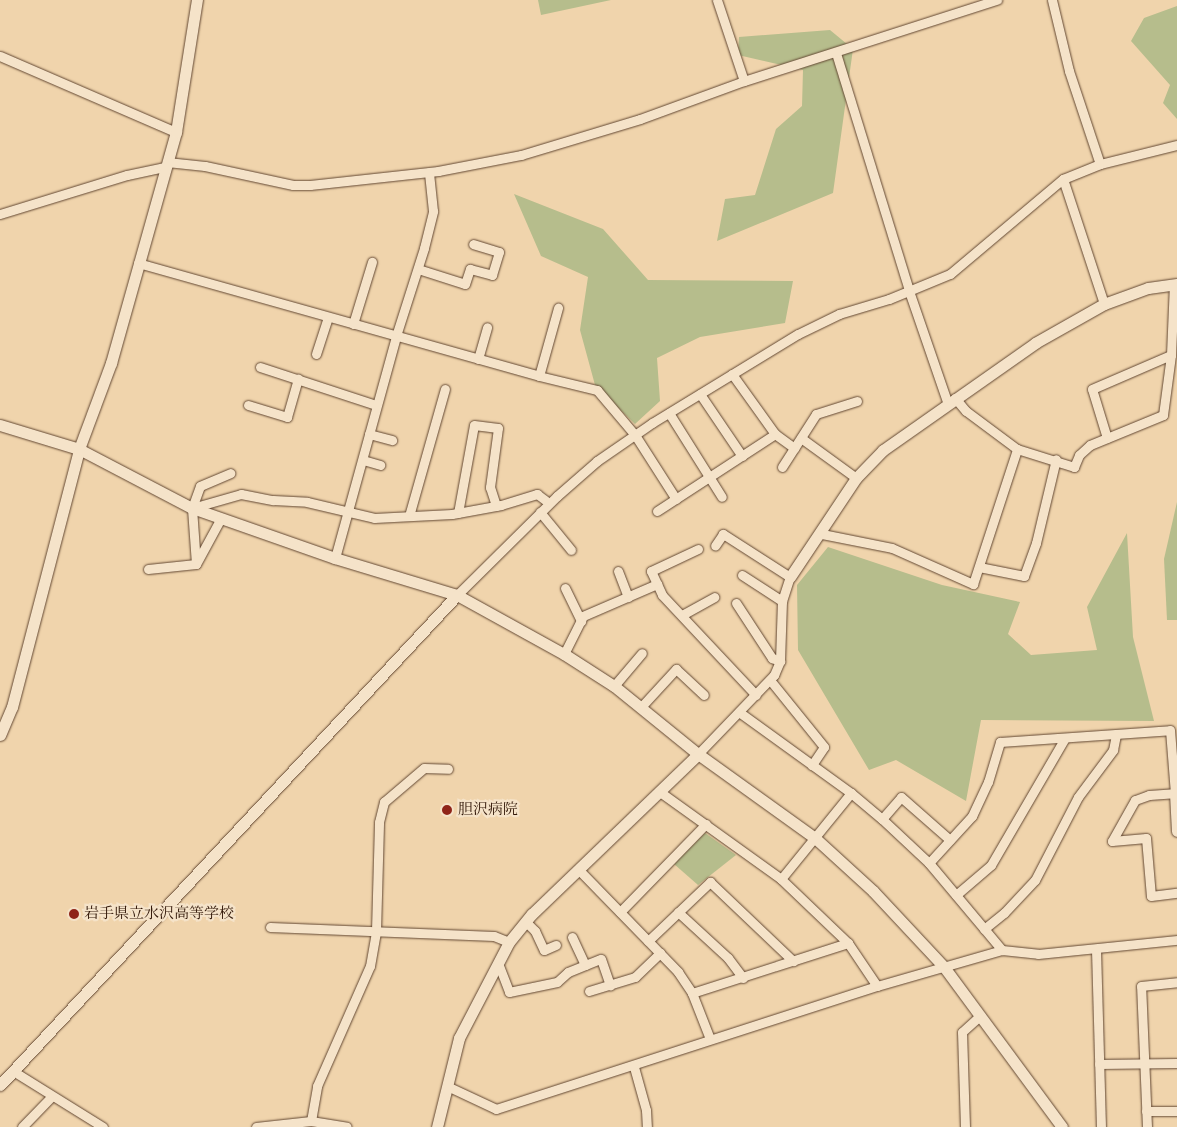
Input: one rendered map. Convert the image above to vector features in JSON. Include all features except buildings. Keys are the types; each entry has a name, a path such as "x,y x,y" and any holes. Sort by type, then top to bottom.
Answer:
{"street":[{"path":"0,735 12,707 79,449 112,363 138,263 176,132 197,0"},
{"path":"717,0 744,81"},
{"path":"0,214 166,165 205,166 293,185 429,172 549,148 744,81 998,0"},
{"path":"1052,0 1069,71 1100,164"},
{"path":"437,1127 459,1038 509,942 578,869 660,792 770,680 780,661 782,602 790,577 822,534 856,478 883,450 952,401 1036,343 1104,304 1148,288 1175,284 1171,355 1163,415 1090,445 1079,455 1074,467 1056,459 1017,448 952,401 910,292 836,53"},
{"path":"0,56 176,132"},
{"path":"0,1085 457,595 540,512 597,461 732,374 839,314 910,292 950,274 1063,179 1100,164 1177,145"},
{"path":"335,558 350,512 376,405 418,269 433,211 429,172"},
{"path":"1063,179 1104,304"},
{"path":"418,269 466,284 470,269 492,276 498,252 473,244"},
{"path":"353,324 372,262"},
{"path":"138,263 539,376 597,390 635,435 676,499"},
{"path":"539,376 558,308"},
{"path":"316,354 328,317"},
{"path":"478,359 487,327"},
{"path":"1107,438 1092,389 1171,355"},
{"path":"260,367 376,405"},
{"path":"732,374 774,434 794,448"},
{"path":"248,405 287,417 298,379"},
{"path":"409,516 445,389"},
{"path":"700,394 742,456"},
{"path":"782,467 816,414 857,401"},
{"path":"669,413 722,498"},
{"path":"0,425 79,449 192,508 335,558 457,595 564,654 614,686 698,754 815,838 872,891 944,967 1062,1127"},
{"path":"458,513 474,425 498,428 490,487 496,506"},
{"path":"369,434 392,440"},
{"path":"657,511 774,434"},
{"path":"801,438 856,478"},
{"path":"822,534 892,548 973,584 1017,448"},
{"path":"979,567 1024,576 1036,543 1056,459"},
{"path":"363,460 380,464"},
{"path":"196,564 192,508 200,486 230,474"},
{"path":"192,508 241,494 273,500 307,502 374,518 458,513 496,506 537,494 550,503"},
{"path":"540,512 571,550"},
{"path":"196,564 221,518"},
{"path":"715,546 723,534 790,577"},
{"path":"698,549 651,571 662,595 756,694"},
{"path":"148,569 196,564"},
{"path":"618,571 628,597"},
{"path":"742,575 782,602"},
{"path":"564,654 583,616 657,584"},
{"path":"565,588 581,621"},
{"path":"682,615 714,597"},
{"path":"736,603 772,658 780,661"},
{"path":"614,686 642,653"},
{"path":"641,707 676,669 704,695"},
{"path":"770,680 824,746 812,765"},
{"path":"739,712 851,793 882,819 929,863 1002,950"},
{"path":"929,863 972,816 988,782 1000,742 1170,730 1174,751 1177,831"},
{"path":"984,929 1004,914 1036,880 1078,797 1113,750 1116,734"},
{"path":"956,895 991,865 1065,738"},
{"path":"311,1121 317,1086 330,1052 364,982 376,931 379,822 384,802 424,768 448,769"},
{"path":"660,792 781,879 848,943 877,986"},
{"path":"781,879 851,793"},
{"path":"1176,793 1149,795 1135,800 1112,841 1146,838 1151,896 1177,893"},
{"path":"882,819 901,797 950,840"},
{"path":"620,912 706,824"},
{"path":"578,869 678,972 692,993 710,1038"},
{"path":"648,941 710,882 793,961"},
{"path":"678,912 728,958 743,978"},
{"path":"526,922 535,932 544,950 556,945"},
{"path":"270,927 494,936 509,942"},
{"path":"572,937 585,965"},
{"path":"447,1086 496,1109 634,1067 710,1038 877,986 1002,950 1038,954 1177,940"},
{"path":"692,993 848,943"},
{"path":"1096,949 1101,1127"},
{"path":"589,991 635,977 660,953"},
{"path":"498,963 509,992 557,982 568,972 601,959 610,984"},
{"path":"1147,1127 1141,986 1177,982"},
{"path":"965,1127 962,1032 980,1016"},
{"path":"1100,1064 1145,1065 1177,1063"},
{"path":"634,1067 646,1110 647,1127"},
{"path":"13,1071 52,1096 89,1125 103,1127"},
{"path":"22,1127 52,1096"},
{"path":"1146,1111 1177,1111"},
{"path":"262,1126 311,1121 347,1127"}],"green space":[{"path":"538,0 611,0 541,15"},
{"path":"1177,6 1177,119 1163,103 1170,85 1131,41 1144,18"},
{"path":"830,30 853,49 833,193 717,241 725,199 755,195 776,129 802,106 803,70 738,55 739,37"},
{"path":"514,194 603,229 648,280 793,281 785,323 700,337 657,358 660,401 635,424 595,385 580,330 588,277 541,256"},
{"path":"1177,502 1177,620 1167,620 1164,559"},
{"path":"1127,533 1133,637 1154,721 981,720 966,801 896,760 869,770 798,650 797,585 828,547 942,585 1020,602 1008,634 1031,655 1097,650 1087,607"},
{"path":"705,833 736,855 698,885 674,864"}],"place":[{"name":"胆沢病院","path":"447,810"},
{"name":"岩手県立水沢高等学校","path":"74,914"}]}
